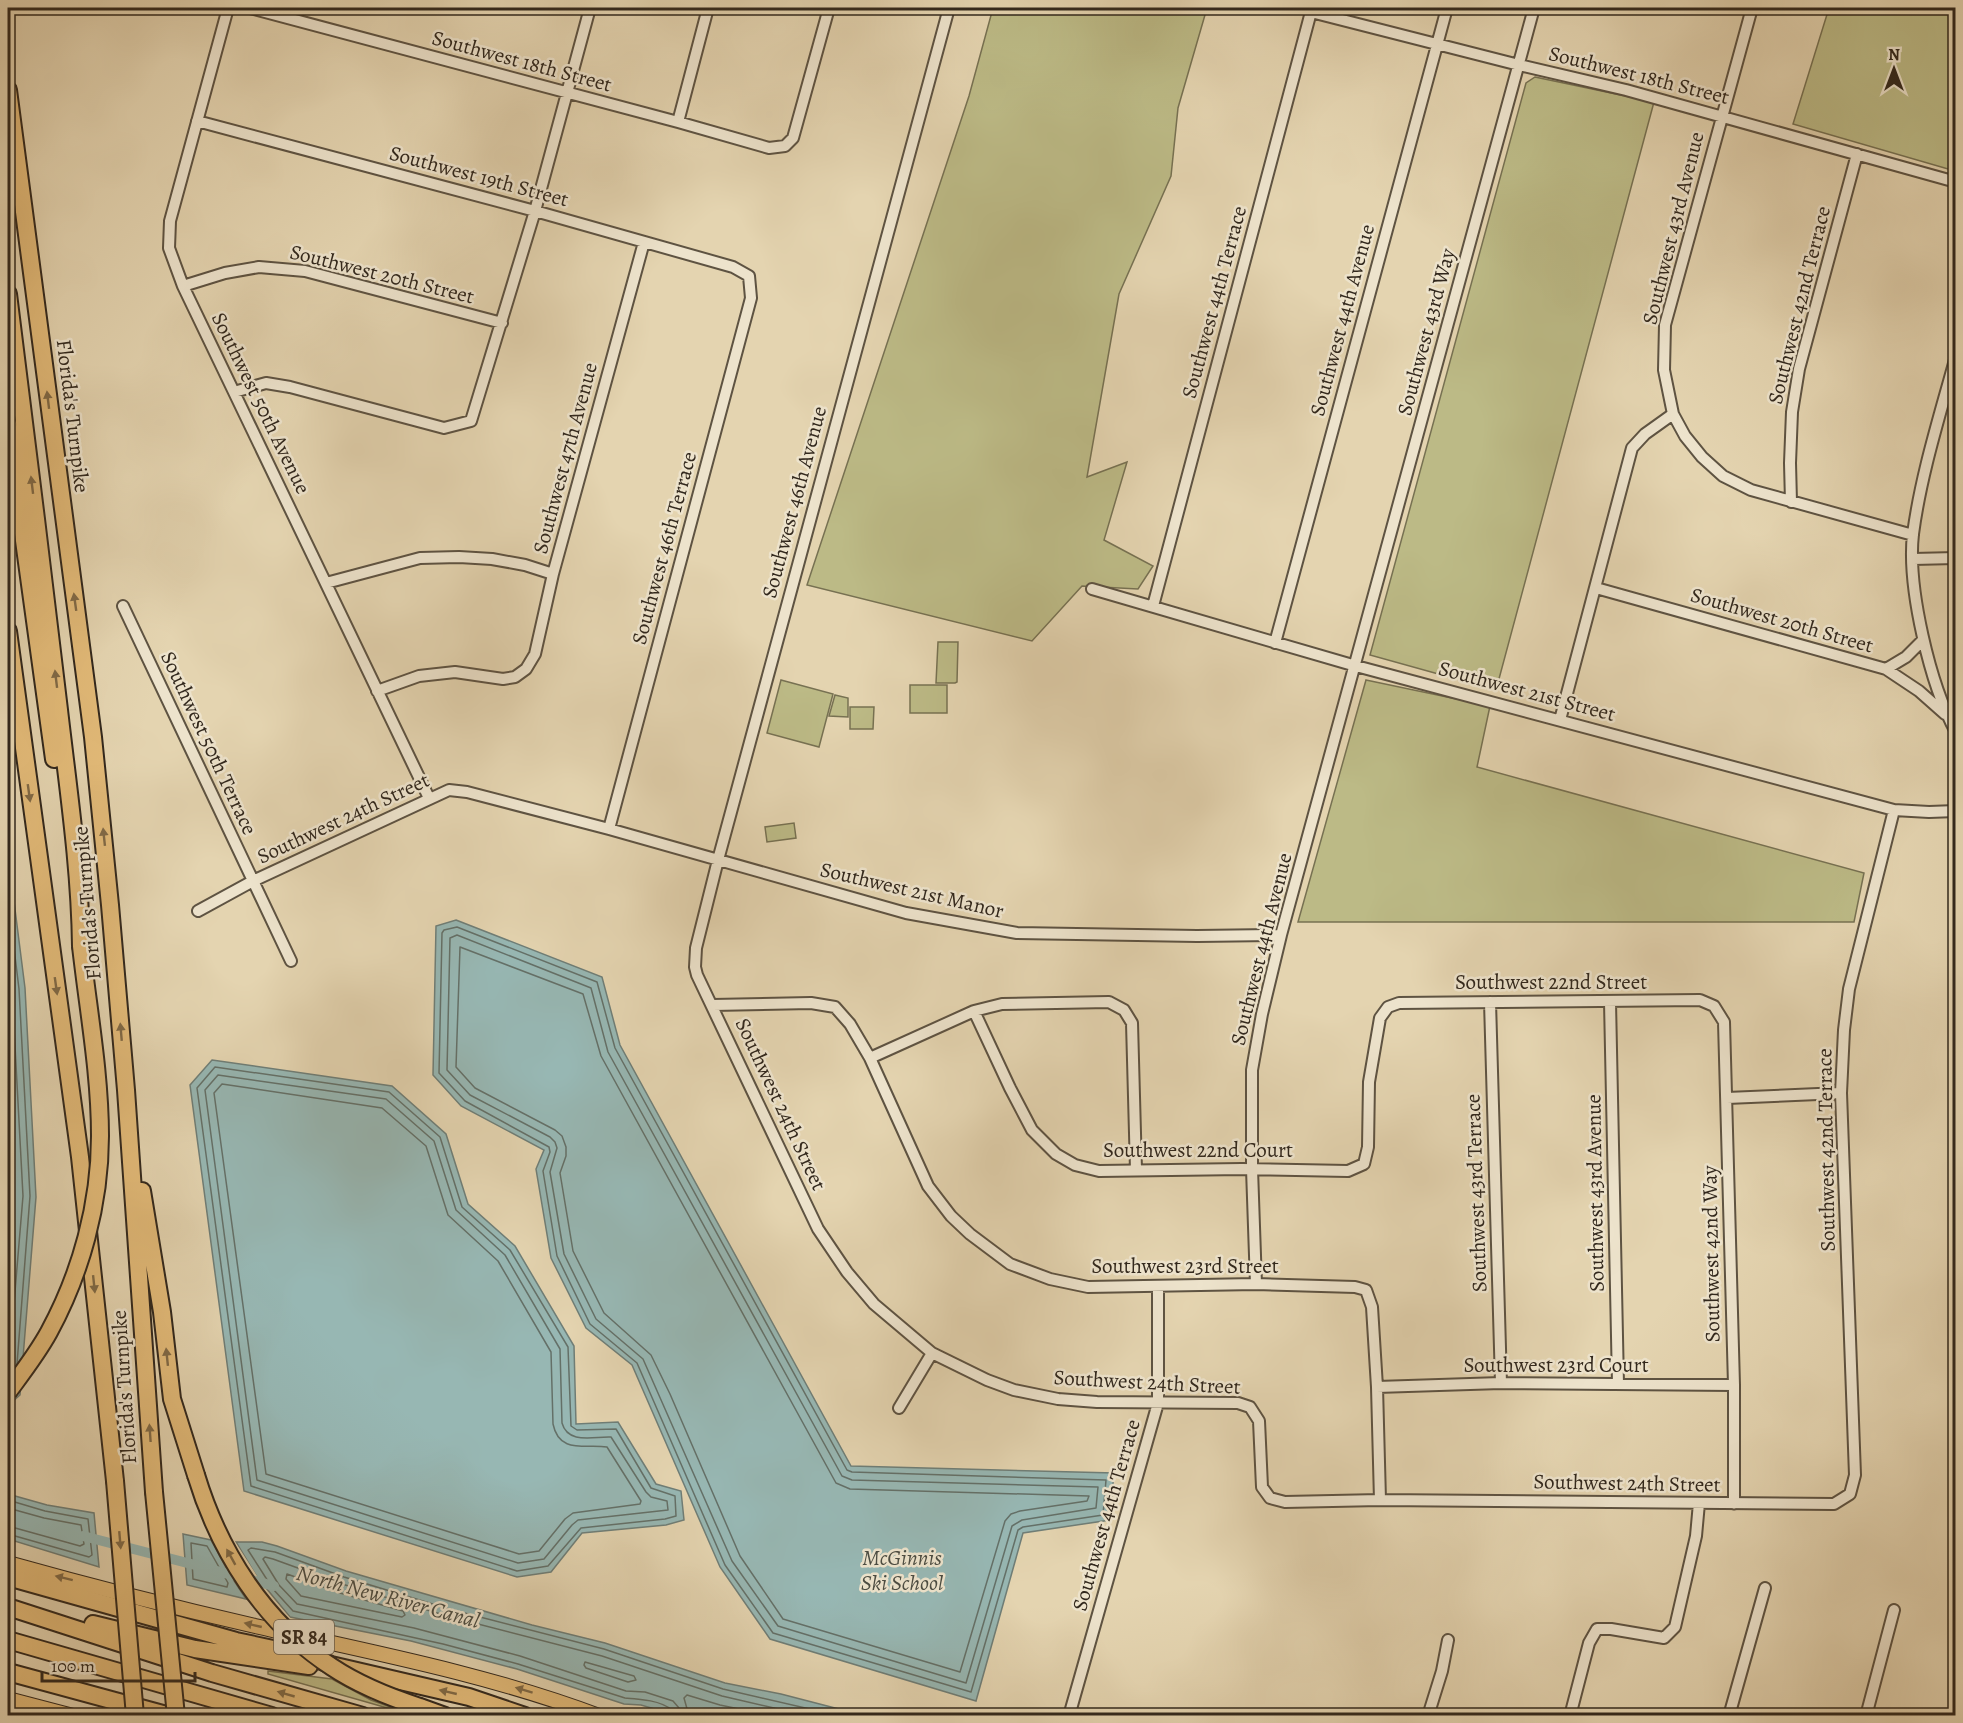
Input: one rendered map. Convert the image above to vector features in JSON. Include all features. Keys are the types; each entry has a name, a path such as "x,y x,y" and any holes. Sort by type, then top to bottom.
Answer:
{"highway":[{"name":"Florida's Turnpike","path":"8,90 93,737 126,1090 154,1492 176,1716"},
{"path":"8,294 45,580 81,910 81,946"},
{"path":"8,424 74,912 81,946 98,1093 100,1136 96,1195 84,1249 49,1332 8,1392"},
{"name":"Florida's Turnpike","path":"8,631 80,1157 115,1482 135,1716"},
{"path":"126,1090 162,1312 172,1399 196,1475 214,1523 231,1558 250,1588 287,1632 333,1668 387,1696 445,1716"},
{"path":"8,1577 236,1641 315,1658 331,1665 469,1697 525,1716"},
{"path":"8,1606 204,1651 314,1667 331,1665"},
{"path":"8,1606 212,1673 363,1716"},
{"path":"8,1640 272,1716"},
{"path":"8,1672 170,1716"},
{"path":"8,1700 24,1716"}],"main road":[{"name":"SR 84","path":"8,1563 200,1613 435,1665 544,1696 599,1716"},
{"path":"8,1700 73,1716"}],"street":[{"name":"Southwest 50th Avenue","path":"228,8 170,221 169,248 183,286 429,798"},
{"name":"Southwest 18th Street","path":"250,8 769,148 785,146 793,138 829,8"},
{"path":"234,392 266,383 290,387 444,428 471,421 535,211 590,8"},
{"path":"678,122 708,8"},
{"name":"Southwest 46th Avenue","path":"712,1005 697,975 695,957 718,860 949,8"},
{"name":"Southwest 44th Avenue","path":"1275,643 1447,8"},
{"name":"Southwest 43rd Way","path":"1356,666 1534,8"},
{"name":"Southwest 43rd Avenue","path":"1673,414 1664,370 1665,325 1752,8"},
{"name":"Southwest 18th Street","path":"1312,10 1723,116 1956,183"},
{"name":"Southwest 44th Terrace","path":"1153,606 1312,10"},
{"name":"Southwest 19th Street","path":"197,121 535,211 733,267 749,276"},
{"name":"Southwest 42nd Terrace","path":"1791,502 1792,412 1799,369 1857,154"},
{"name":"Southwest 47th Avenue","path":"377,691 419,676 455,672 502,679 515,677 526,669 535,654 553,574 644,242"},
{"name":"Southwest 20th Street","path":"183,286 225,273 259,267 304,271 502,323"},
{"name":"Southwest 46th Terrace","path":"609,829 751,298 749,276"},
{"path":"1956,357 1921,487 1913,535 1916,599 1923,640 1946,714 1956,732"},
{"path":"1560,720 1632,448 1645,434 1673,414 1685,436 1702,457 1723,476 1751,490 1913,535"},
{"path":"326,583 420,558 459,556 492,559 553,574"},
{"path":"1913,559 1956,558"},
{"name":"Southwest 20th Street","path":"1596,588 1887,669 1919,691 1946,714"},
{"name":"Southwest 21st Street","path":"1092,589 1356,666 1894,810 1956,811"},
{"name":"Southwest 50th Terrace","path":"123,606 291,961"},
{"path":"1887,669 1906,657 1923,640"},
{"name":"Southwest 44th Avenue","path":"1256,1284 1252,1169 1252,1070 1262,1014 1281,934 1356,666"},
{"name":"Southwest 24th Street","path":"198,911 253,881 449,790 467,792 718,860"},
{"name":"Southwest 42nd Terrace","path":"1850,1494 1855,1475 1841,1094 1844,1030 1849,989 1894,810"},
{"name":"Southwest 21st Manor","path":"718,860 906,912 1017,933 1197,936 1281,934"},
{"name":"Southwest 22nd Street","path":"1364,1164 1368,1147 1369,1082 1380,1018 1388,1007 1399,1003 1700,1000 1714,1006"},
{"path":"712,1005 810,1003 836,1007 850,1024 870,1058 974,1011 1002,1004 1109,1002 1124,1010 1132,1023 1136,1170"},
{"name":"Southwest 43rd Terrace","path":"1490,1002 1501,1383"},
{"name":"Southwest 43rd Avenue","path":"1610,1002 1618,1384"},
{"name":"Southwest 24th Street","path":"712,1005 818,1229 847,1272 874,1304 932,1353 987,1380 1014,1390 1058,1399 1238,1403 1250,1407 1259,1420 1262,1487 1270,1498 1285,1502 1380,1500 1834,1503 1850,1494"},
{"name":"Southwest 42nd Way","path":"1714,1006 1724,1022 1734,1385 1734,1503"},
{"name":"Southwest 22nd Court","path":"974,1011 1032,1130 1056,1154 1075,1165 1099,1170 1348,1170 1364,1164"},
{"name":"Southwest 23rd Street","path":"870,1058 928,1186 951,1216 970,1234 1010,1264 1050,1279 1088,1287 1256,1284 1355,1287 1366,1290 1372,1307 1377,1387"},
{"path":"1727,1098 1841,1094"},
{"name":"Southwest 44th Terrace","path":"1069,1716 1158,1403 1158,1287"},
{"path":"900,1408 932,1353"},
{"name":"Southwest 23rd Court","path":"1377,1387 1501,1383 1734,1385"},
{"path":"1377,1387 1380,1500"},
{"path":"1570,1716 1589,1643 1597,1629 1611,1629 1664,1638 1675,1627 1696,1536 1699,1503"},
{"path":"1729,1716 1765,1588"},
{"path":"1866,1716 1894,1610"},
{"path":"1428,1716 1442,1671 1448,1640"}],"shaded area":[{"path":"993,8 1207,8 1178,108 1171,176 1119,294 1087,477 1127,462 1104,540 1153,566 1138,589 1082,586 1032,641 807,585 969,96"},
{"path":"1829,8 1955,8 1955,171 1793,124"},
{"path":"1535,77 1654,102 1496,690 1370,655 1526,83"},
{"path":"938,642 958,642 957,682 955,683 936,683"},
{"path":"781,680 833,694 819,747 767,733"},
{"path":"1366,680 1490,706 1477,767 1864,873 1854,922 1298,922"},
{"path":"910,685 947,685 947,713 910,713"},
{"path":"835,695 848,698 848,717 829,716"},
{"path":"850,707 874,707 873,729 850,729"},
{"path":"794,823 796,838 767,842 765,827"},
{"path":"268,1671 332,1679 371,1700 412,1715 268,1674"}],"water":[{"path":"8,854 25,988 36,1197 20,1395 11,1403 8,1402"},
{"name":"McGinnis Ski School","path":"456,920 602,977 620,1045 851,1466 1114,1473 1110,1520 1023,1533 976,1701 770,1639 720,1567 632,1365 586,1328 551,1258 536,1169 544,1150 461,1106 433,1075 436,926"},
{"path":"212,1060 392,1086 446,1134 468,1204 515,1246 574,1346 576,1424 618,1422 656,1484 681,1491 684,1520 666,1525 582,1533 551,1572 517,1577 244,1491 190,1085"},
{"path":"8,1494 47,1505 94,1513 99,1567 8,1539"},
{"path":"183,1534 211,1540 246,1599 187,1585"},
{"path":"236,1542 262,1542 277,1546 346,1571 532,1625 605,1643 725,1683 781,1694 862,1715 675,1715 641,1705 624,1704 517,1669 411,1641 290,1617 257,1577"}],"pier":[{"path":"234,1540 268,1593 293,1621 288,1619 266,1595 245,1565 233,1544"}],"waterway":[{"name":"North New River Canal","path":"83,1536 199,1566"},
{"name":"North New River Canal","path":"217,1571 274,1586"}]}
